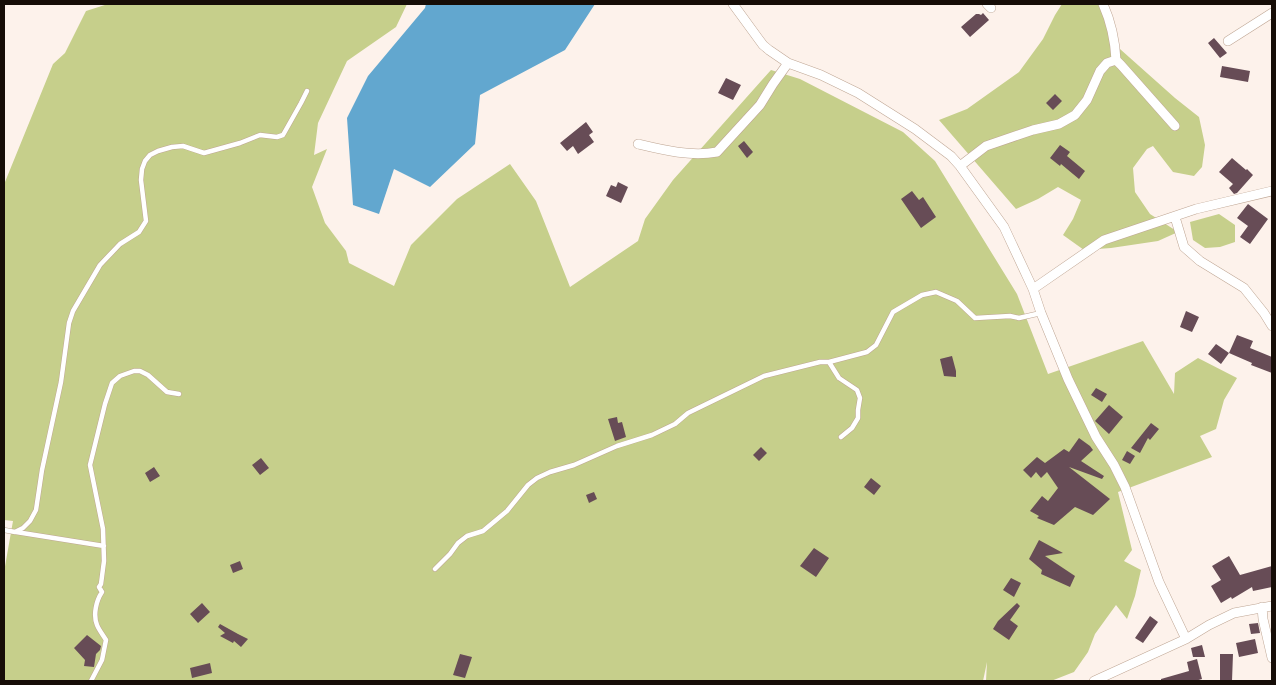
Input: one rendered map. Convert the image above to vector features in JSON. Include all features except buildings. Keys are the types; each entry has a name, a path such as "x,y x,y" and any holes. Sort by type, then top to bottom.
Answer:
{"street":[{"path":"733,4 768,50 788,63 821,75 858,93 915,129 951,156 1004,227 1033,289 1068,379 1096,437 1114,465 1125,487 1159,582 1186,639"},
{"path":"1103,4 1112,28 1116,60 1175,126"},
{"path":"1228,41 1272,13"},
{"path":"960,166 986,146 1059,124 1075,115 1087,100 1100,71 1106,63 1116,60"},
{"path":"638,144 686,153 710,154 717,152 760,105 788,63"},
{"path":"1033,289 1104,240 1196,209 1272,191"},
{"path":"1175,216 1184,247 1200,261 1244,288 1272,326"},
{"path":"1094,681 1186,639 1234,613 1272,606"},
{"path":"1262,607 1272,658"}],"lane":[{"path":"15,532 27,525 36,510 69,323 73,311 100,265 120,244 139,232 146,221 141,180 145,161 150,155 172,147 183,146 204,153 232,146 260,135 277,137 283,135 307,91"},
{"path":"435,569 458,543 467,536 483,531 507,510 528,485 537,478 574,465 617,446 652,435 675,424 688,413 764,376 867,352 876,345 893,312 922,295 936,292 957,301 975,318 1010,316 1019,318 1041,313"},
{"path":"829,362 839,378 857,390 860,398 858,418 852,428 841,437"},
{"path":"91,681 102,660 106,640 97,625 98,598 102,592 99,587 104,561 104,546 103,529 90,466 105,404 112,383 120,376 134,371 140,371 148,376 167,392 179,394"},
{"path":"4,530 104,546"}],"green space":[{"path":"108,4 407,4 396,27 347,61 318,123 314,155 327,149 312,187 325,223 346,251 349,263 394,286 411,245 457,199 510,164 536,201 570,287 638,241 645,219 673,180 771,70 800,79 903,132 935,161 1017,294 1048,374 1143,341 1174,394 1175,373 1198,358 1237,378 1224,400 1216,429 1200,436 1212,457 1118,492 1132,550 1124,561 1141,570 1127,619 1116,605 1095,634 1088,652 1074,672 1051,681 986,681 987,662 983,681 4,681 4,572 13,521 4,520 4,182 53,64 65,53 86,11"},
{"path":"1062,4 1101,4 1111,41 1199,117 1205,145 1202,167 1194,176 1173,172 1153,146 1147,149 1133,168 1135,192 1150,214 1178,232 1158,241 1084,250 1063,235 1073,219 1081,200 1058,187 1016,209 939,120 967,109 1019,72 1043,39"},
{"path":"1219,214 1235,225 1235,242 1220,247 1205,248 1193,240 1190,222"}],"water":[{"path":"426,4 595,4 565,50 480,95 475,144 430,187 394,169 379,214 353,205 347,118 368,76 425,8"}]}
